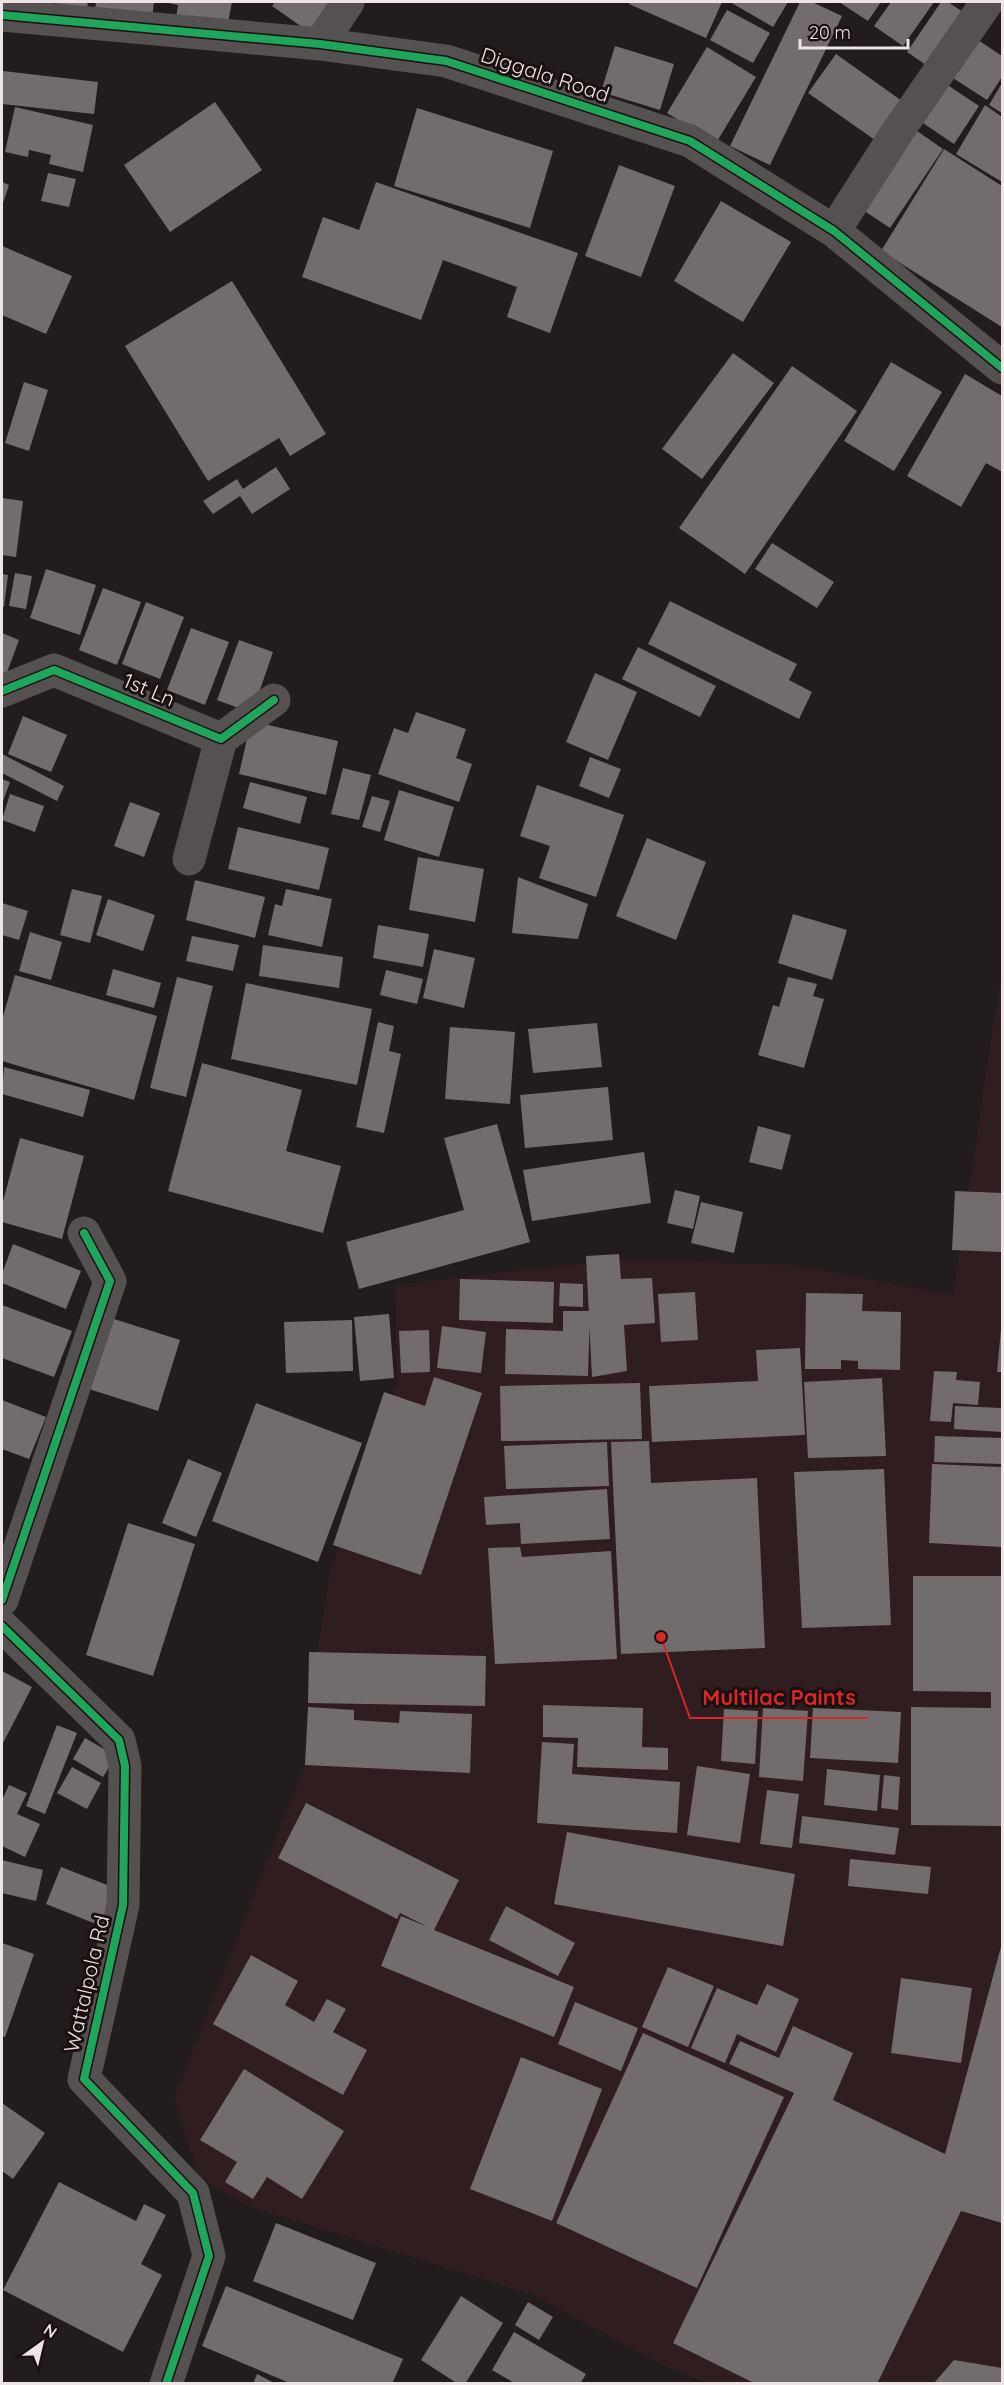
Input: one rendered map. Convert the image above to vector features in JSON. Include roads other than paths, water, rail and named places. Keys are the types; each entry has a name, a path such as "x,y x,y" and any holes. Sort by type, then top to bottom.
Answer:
{"street":[{"path":"320,44 348,2"},
{"path":"834,231 898,131 987,2"},
{"name":"Diggala Road","path":"2,15 320,44 446,61 690,141 834,231 1002,368"},
{"name":"1st Ln","path":"2,691 54,670 221,739"},
{"path":"189,859 221,739 274,700"},
{"path":"2,1600 110,1281 84,1233"},
{"name":"Wattalpola Rd","path":"2,1626 119,1740 125,1766 123,1905 84,2079 193,2193 209,2256 166,2384"}],"place":[{"name":"Multilac Paints","path":"661,1637"}]}
